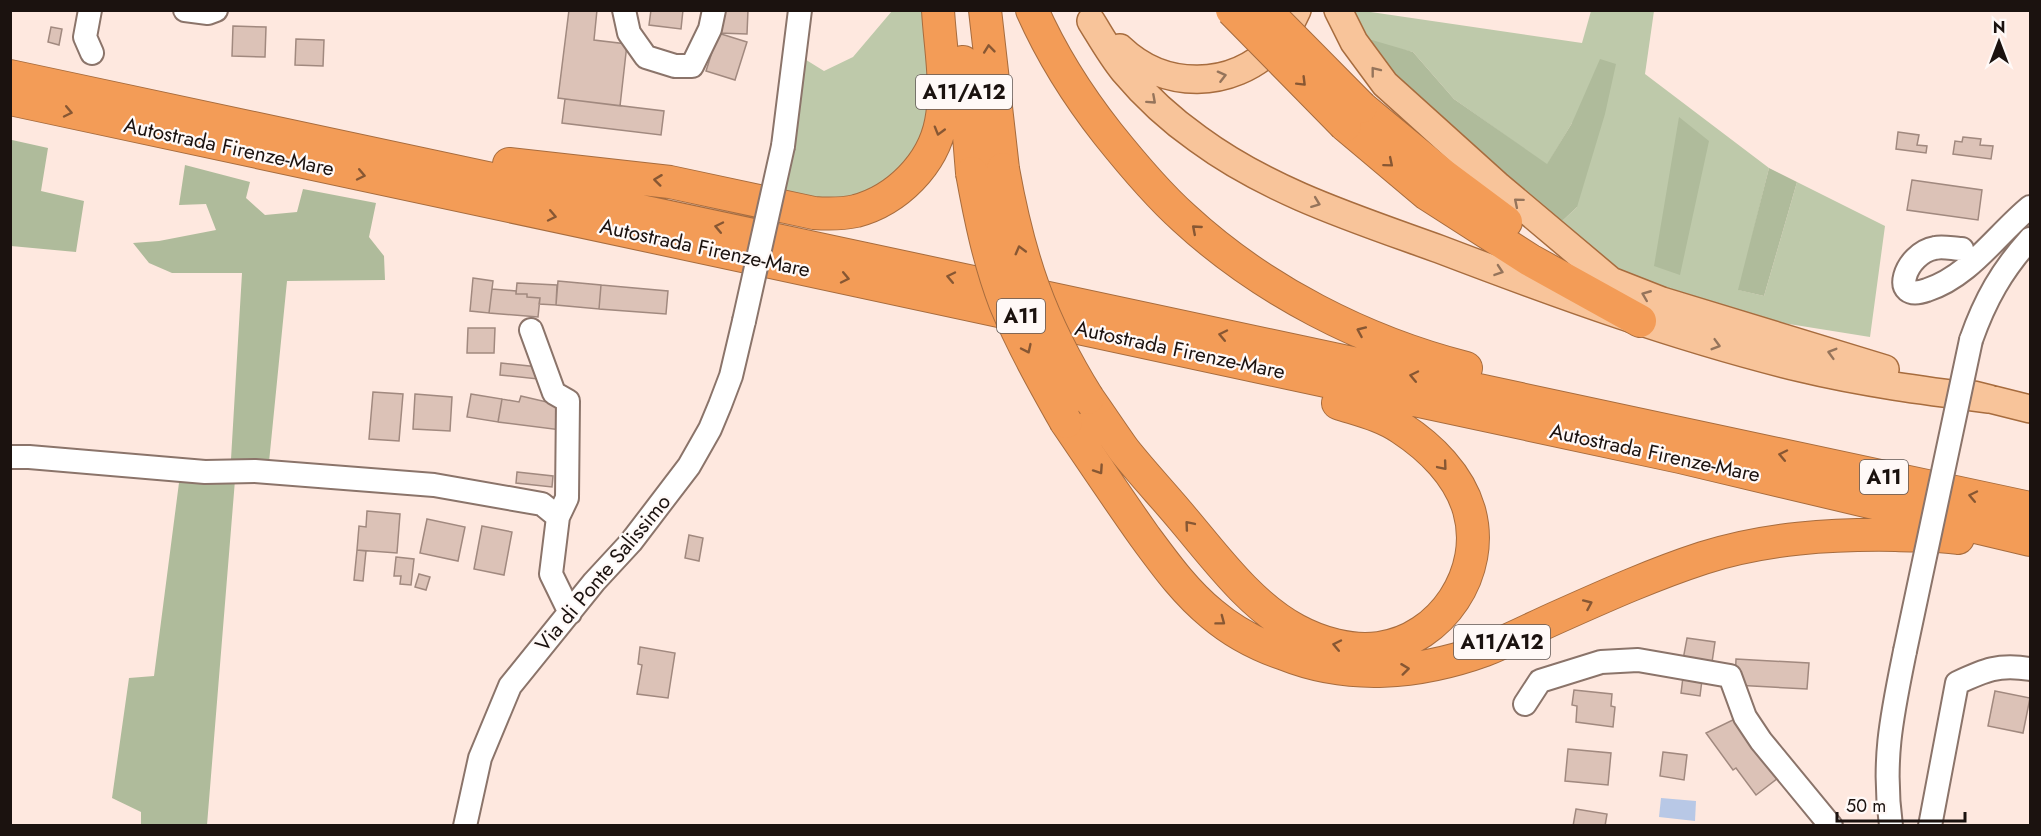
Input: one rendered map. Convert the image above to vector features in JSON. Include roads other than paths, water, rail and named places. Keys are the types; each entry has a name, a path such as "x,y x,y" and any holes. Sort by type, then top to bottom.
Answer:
{"highway":[{"path":"305,139 670,182 814,213 837,214 855,211 872,205 900,188 915,174 935,144 944,95 938,10"},
{"name":"A11/A12","path":"959,10 972,173 980,218 1005,303 1036,370 1066,422 1122,506 1173,575 1212,615 1246,638 1316,666 1359,671 1399,670 1451,660 1485,650 1641,581 1705,558 1796,538 1841,534 1946,537 2031,550"},
{"path":"985,10 1003,169 1009,205 1028,277 1053,338 1088,398 1125,450 1216,558 1256,601 1294,629 1330,644 1358,649 1378,648 1413,638 1441,616 1455,599 1467,573 1471,559 1471,526 1469,510 1452,477 1423,444 1400,427 1372,414 1335,402 1251,382 1134,340"},
{"path":"1032,10 1057,61 1095,116 1155,191 1210,241 1282,291 1330,317 1414,352 1594,401 1738,446"},
{"path":"1232,10 1353,116 1443,175 1515,228 1575,264 1611,280"},
{"path":"1265,10 1353,116 1427,194 1530,260 1640,321"},
{"name":"Autostrada Firenze-Mare","path":"10,76 2031,508"},
{"name":"Autostrada Firenze-Mare","path":"10,99 1680,458 2031,540"}],"main road":[{"path":"1087,16 1122,51 1142,66 1179,79 1201,80 1229,75 1257,61 1277,45 1297,10"},
{"path":"1338,10 1354,42 1385,84 1497,185 1611,280 1662,301 1737,325 1989,399 2031,409"},
{"path":"1087,16 1124,70 1151,99 1197,138 1226,158 1299,197 1640,321 1713,344 1802,368 1900,387 1989,399"}],"street":[{"path":"90,10 85,37 92,53"},
{"path":"185,10 208,13 216,10"},
{"path":"624,10 629,33 646,57 675,66 692,66 710,28 714,10"},
{"name":"Via di Ponte Salissimo","path":"465,825 480,758 510,686 594,582 631,542 689,466 710,429 720,405 731,376 783,146 800,10"},
{"path":"1957,256 1971,264 2031,207"},
{"path":"1891,825 1887,797 1890,726 1971,340 1989,296 2015,257 2031,239"},
{"path":"531,330 554,393 568,401 567,498 558,517 551,574 570,613"},
{"path":"10,458 29,457 205,472 255,471 434,485 542,504 558,517"},
{"path":"1525,704 1540,681 1601,662 1638,660 1730,676 1745,717 1761,741 1831,825"},
{"path":"1930,825 1957,683 1988,669 2014,666 2031,669"}],"water":[{"path":"1661,798 1696,801 1695,821 1659,817"}]}
